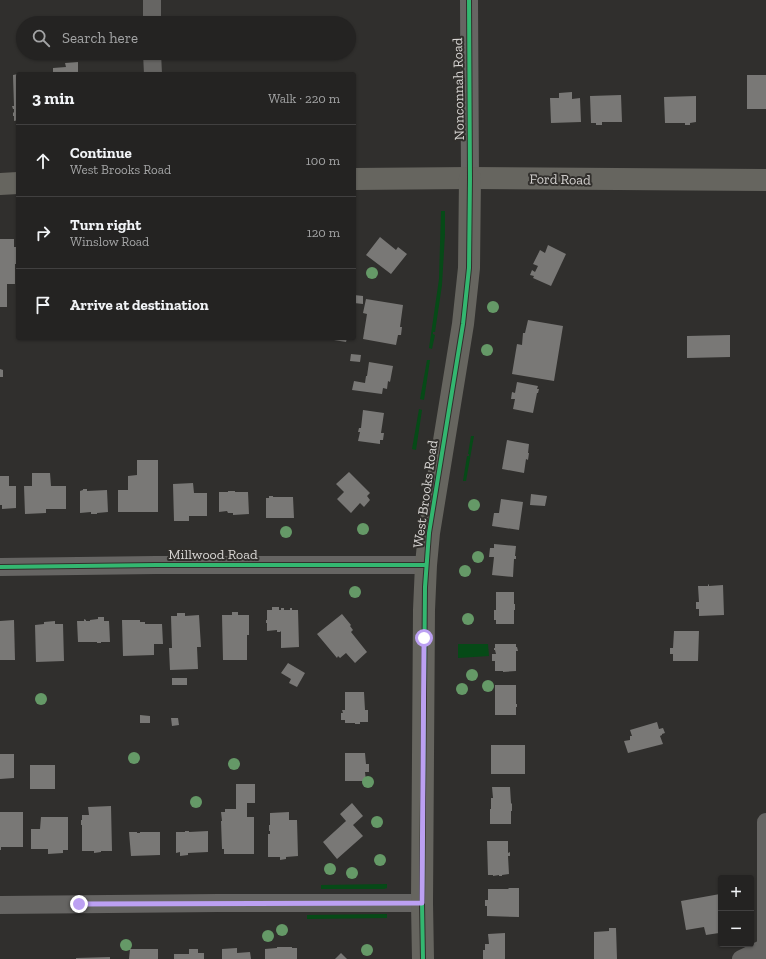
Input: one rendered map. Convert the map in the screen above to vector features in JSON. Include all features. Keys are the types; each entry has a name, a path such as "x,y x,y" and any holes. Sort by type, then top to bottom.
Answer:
{"street":[{"path":"152,0 152,16"},
{"name":"Nonconnah Road","path":"468,0 470,178"},
{"path":"152,60 153,72"},
{"name":"Ford Road","path":"356,179 470,178 766,180"},
{"name":"West Brooks Road","path":"423,959 424,610 426,565 431,519 463,324 469,268 470,178"},
{"path":"0,184 16,183"},
{"name":"Millwood Road","path":"0,567 149,565 426,565"},
{"path":"741,959 766,951 766,822"},
{"path":"0,905 422,903"}],"green space":[{"path":"441,211 445,211 442,285 435,332 433,332 435,335 432,349 429,348 439,279"},
{"path":"427,360 430,360 424,400 420,399"},
{"path":"419,409 422,410 416,450 412,449"},
{"path":"471,436 474,436 466,481 463,481 467,456 469,456"},
{"path":"458,644 488,644 489,656 458,658"},
{"path":"387,884 387,888 384,889 321,889 321,885"},
{"path":"387,914 387,918 307,919 307,915"}],"building":[{"path":"78,62 78,72 53,72 53,68 66,67 65,63"},
{"path":"16,74 16,120 14,121 14,109 12,106 14,106 13,75"},
{"path":"747,75 766,75 766,109 747,109"},
{"path":"572,92 572,99 580,98 581,122 551,123 550,98 559,98 559,93"},
{"path":"621,95 622,122 602,122 602,125 591,123 590,96"},
{"path":"696,96 696,122 690,123 690,125 685,125 685,123 665,123 664,97"},
{"path":"380,237 396,250 398,247 407,254 391,274 366,255"},
{"path":"0,239 14,239 14,247 16,247 15,284 7,284 7,307 0,307"},
{"path":"548,245 566,254 551,286 533,278 534,276 530,275 532,270 535,272 538,266 533,264 540,250 545,253"},
{"path":"356,295 363,296 363,304 356,303"},
{"path":"366,299 403,305 400,327 402,327 401,335 398,335 396,345 363,339 367,314 363,313"},
{"path":"528,320 563,326 554,381 512,374 517,344 522,345 523,333 525,333"},
{"path":"730,335 730,357 687,358 687,336"},
{"path":"334,340 346,340 346,342"},
{"path":"351,354 361,355 360,362 350,361"},
{"path":"369,362 393,366 390,382 388,381 387,389 383,388 382,394 352,390 354,381 365,383"},
{"path":"0,369 3,370 3,377 0,377"},
{"path":"517,382 538,386 537,389 539,389 533,413 513,409 515,399 511,399 512,392 515,393"},
{"path":"363,410 384,413 381,433 384,433 383,440 380,440 380,444 358,441 360,432 358,432 359,428 361,428"},
{"path":"507,440 529,444 528,460 526,459 524,473 502,469"},
{"path":"137,460 158,460 158,512 118,512 118,490 128,490 128,476 137,475"},
{"path":"349,472 370,493 367,496 370,500 364,507 360,503 351,513 337,499 344,492 336,484"},
{"path":"32,473 50,473 51,486 66,486 66,509 46,509 46,513 25,514 24,486 32,486"},
{"path":"0,476 9,476 9,486 16,486 16,508 2,509 2,505 0,505"},
{"path":"193,483 194,493 207,493 207,516 189,516 189,521 174,521 173,484"},
{"path":"87,489 87,491 107,490 108,512 97,514 91,514 91,512 80,513 80,491"},
{"path":"219,492 248,492 249,514 233,515 233,513 228,513 227,511 219,512"},
{"path":"531,494 547,496 545,506 530,505"},
{"path":"269,496 293,497 294,518 266,518 266,498 269,498"},
{"path":"501,499 523,502 519,530 492,526 494,513 499,513"},
{"path":"494,544 516,546 516,559 514,559 513,577 492,575 494,557 489,557 490,548 494,548"},
{"path":"709,584 709,586 723,585 724,615 699,616 699,609 696,609 696,602 699,602 698,586 708,586"},
{"path":"496,592 514,592 514,624 496,624 496,620 494,620 494,610 496,610"},
{"path":"272,607 279,607 279,610 284,608 284,610 290,610 290,608 292,608 292,610 298,610 299,647 281,648 281,631 267,631 267,610 272,610"},
{"path":"232,612 238,612 238,615 249,615 247,660 223,660 222,615 232,615"},
{"path":"177,613 185,613 185,616 199,615 201,647 197,647 198,669 170,670 169,648 172,648 171,616 177,616"},
{"path":"342,614 351,625 350,626 353,630 351,632 367,652 355,663 346,653 340,658 338,656 337,658 317,634"},
{"path":"98,617 104,617 104,621 109,621 110,642 78,642 77,621 84,621 84,619 86,621 90,621 98,619"},
{"path":"14,620 15,660 0,660 0,621"},
{"path":"122,620 140,620 140,622 145,622 145,624 162,624 163,644 154,644 154,655 123,656"},
{"path":"55,621 55,624 63,624 64,661 36,662 35,625"},
{"path":"674,631 699,631 698,661 673,661 673,654 670,654 670,648 673,648"},
{"path":"495,644 516,644 518,651 516,651 516,671 495,671 495,661 492,661 492,654 496,654 494,650"},
{"path":"288,663 305,673 297,687 289,683 291,679 281,673"},
{"path":"172,678 187,678 187,685 172,685"},
{"path":"495,685 516,685 516,715 495,715"},
{"path":"345,692 364,692 365,710 368,710 368,722 360,722 360,724 355,724 345,723 345,720 341,720 341,713 343,713 342,710 345,710"},
{"path":"140,715 150,716 150,723 140,723"},
{"path":"171,718 178,718 179,725 172,726"},
{"path":"657,722 659,729 663,728 665,733 660,736 663,744 628,753 624,741 630,740 630,736 632,736 630,730"},
{"path":"491,745 525,745 525,774 491,774"},
{"path":"345,753 365,753 366,764 369,764 369,772 365,772 366,781 345,781"},
{"path":"0,754 14,754 14,778 0,779"},
{"path":"30,765 55,765 55,789 30,789"},
{"path":"236,784 255,784 255,803 247,803 247,817 254,817 254,854 224,854 224,849 222,849 221,812 225,812 225,809 236,809"},
{"path":"492,787 510,787 512,804 511,824 490,824 491,798 493,798"},
{"path":"352,803 363,816 353,825 363,836 337,859 323,842 346,821 340,814"},
{"path":"111,806 112,851 101,851 94,853 94,851 82,851 82,815 89,815 88,807"},
{"path":"0,812 23,812 23,847 1,847 0,850"},
{"path":"289,812 289,820 297,820 298,856 286,857 286,859 280,860 280,857 268,857 270,813"},
{"path":"41,817 68,817 68,850 63,850 63,853 48,854 48,849 31,849 31,829 40,829"},
{"path":"208,831 208,852 188,853 188,855 180,856 180,852 176,853 176,832"},
{"path":"129,832 160,832 160,855 131,856"},
{"path":"487,841 508,841 508,853 510,852 510,856 508,856 509,874 502,876 488,875"},
{"path":"519,888 519,917 487,916 487,906 485,906 485,900 488,900 488,889"},
{"path":"718,894 718,933 706,935 704,927 686,930 681,901"},
{"path":"609,928 616,928 617,959 594,959 594,932 609,931"},
{"path":"505,933 505,959 483,959 485,944 489,944 488,934"},
{"path":"277,947 297,948 297,959 265,959 265,949"},
{"path":"237,948 237,953 250,952 251,959 222,959 222,949"},
{"path":"130,949 158,949 158,959 129,959"},
{"path":"189,949 198,949 198,953 204,953 204,959 174,959 174,954 189,954"},
{"path":"341,953 347,959 335,959"},
{"path":"110,957 110,959 76,959 76,958"}],"cycle path":[{"path":"423,959 422,903 425,587 429,533 463,324 469,268 469,0"},
{"path":"0,567 156,565 426,565"}],"route":[{"path":"79,904 301,902 422,903 424,638"}]}
